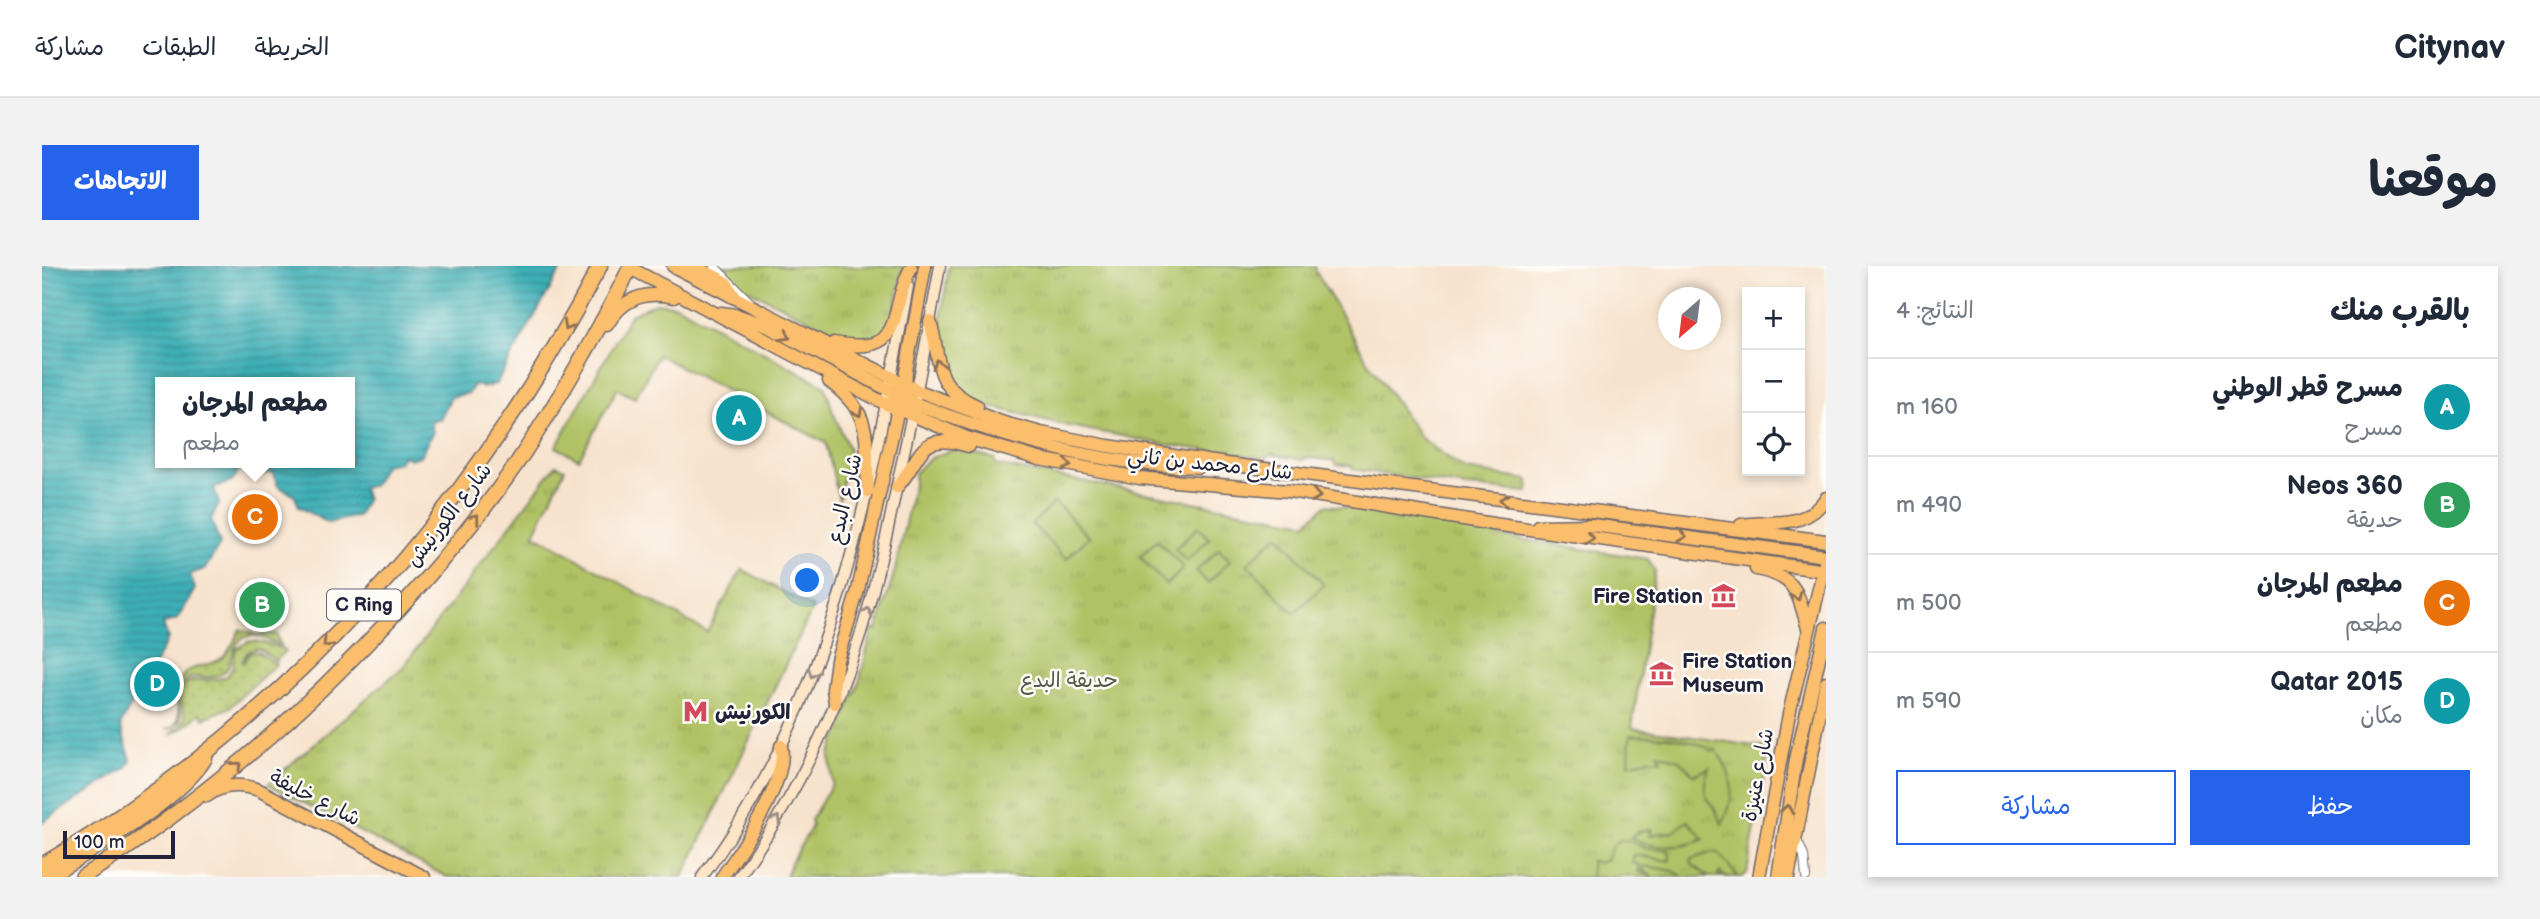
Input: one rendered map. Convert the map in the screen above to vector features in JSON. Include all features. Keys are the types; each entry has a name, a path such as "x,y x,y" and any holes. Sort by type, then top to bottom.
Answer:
{"highway":[{"name":"شارع الكورنيش","path":"42,865 118,817 208,750 270,698 386,582 474,473 522,403 569,325 600,266"},
{"path":"692,266 725,283 733,296"},
{"name":"شارع الكورنيش","path":"82,877 185,807 284,724 404,604 467,529 516,463 583,355 630,267"},
{"path":"46,877 125,827 180,787 198,769 208,750"}],"main road":[{"name":"شارع محمد بن ثاني","path":"673,266 820,340 902,397 1000,449 1051,462 1139,478 1289,491 1727,557 1825,565"},
{"path":"835,704 833,689 837,660 858,590 902,397 925,266"},
{"name":"شارع البدع","path":"702,877 743,814 781,746 808,687 844,584 868,491 930,320 940,266"},
{"name":"شارع محمد بن ثاني","path":"630,267 810,365 902,397 1073,440 1227,464 1826,541"},
{"path":"820,340 859,347 875,344 883,339 895,320 902,289 912,267"},
{"name":"شارع البدع","path":"739,877 781,812 835,704 872,594 897,487 912,267"},
{"path":"583,355 597,343 616,311 632,298 657,294 691,301"},
{"path":"714,312 736,314 767,326 902,397 1000,434 1082,455 1154,466 1199,467 1227,464"},
{"path":"930,320 938,367 948,387 961,399 1004,423"},
{"path":"810,365 844,393 860,412 867,440 868,491"},
{"path":"897,487 919,453 929,445 950,441 981,450 1000,449"},
{"path":"1732,529 1742,525 1783,524 1800,520 1812,513 1826,498"},
{"path":"1517,527 1592,524 1825,565"},
{"path":"1727,557 1788,581 1800,596 1808,629"},
{"name":"شارع عنيزة","path":"1759,877 1778,766 1825,565"},
{"path":"1778,877 1796,759 1826,628"},
{"path":"1788,877 1826,683"},
{"path":"722,877 748,838 771,793 782,768 781,746"},
{"name":"شارع خليفة","path":"185,807 197,803 219,788 239,785 252,788 424,877"}],"street":[{"name":"شارع محمد بن ثاني","path":"714,266 755,306"},
{"path":"1796,838 1804,856 1806,877"}],"green space":[{"path":"700,266 903,266 894,315 879,338 849,343 814,322"},
{"path":"949,266 1316,266 1315,270 1367,360 1421,438 1465,470 1529,480 1528,492 1466,487 1352,469 1352,466 1335,464 1335,461 1305,457 1304,460 1272,454 1265,458 1168,445 1069,426 980,404 949,383 938,339"},
{"path":"655,303 676,305 825,386 849,449 839,500 826,443 658,355 635,398 617,389 579,459 556,447 630,315"},
{"name":"حديقة البدع","path":"959,450 995,459 995,465 1306,523 1326,505 1386,512 1512,538 1648,559 1655,571 1632,728 1769,748 1747,873 1743,877 786,877 791,862 812,826 811,820 832,784 830,754 859,683 872,629 877,630 895,570 914,474 934,457"},
{"path":"556,465 565,469 534,534 707,632 742,569 813,608 683,877 447,877 268,784 403,667"},
{"path":"1055,502 1089,537 1066,559 1032,524"},
{"path":"1198,527 1209,539 1187,561 1175,549"},
{"path":"1278,535 1324,585 1294,613 1247,564"},
{"path":"1157,540 1184,568 1166,585 1140,557"},
{"path":"1219,549 1230,561 1208,583 1196,571"},
{"path":"240,629 256,635 276,634 281,646 262,637 249,636 238,643 229,665 221,674 215,677 192,678 182,684 178,692 181,715 175,726 178,720 176,691 185,673 222,658"},
{"path":"249,641 262,642 285,651 276,661 260,649 248,652 243,664 249,653 258,652 276,664 229,708 204,718 200,713 183,728 170,734 185,719 181,703 182,688 192,681 223,678 229,674 237,648"},
{"path":"1630,735 1683,739 1712,751 1716,750 1727,768 1731,786 1730,805 1722,824 1705,793 1709,768 1694,775 1679,760 1658,753 1662,760 1649,759 1629,764"},
{"path":"1688,821 1704,839 1667,847 1648,844 1631,837 1640,831 1652,829 1649,835 1672,832"},
{"path":"1619,840 1628,840 1645,848 1669,850 1670,861 1634,855 1632,863 1640,865 1638,872 1652,875 1643,871 1644,866 1673,871 1684,877 1591,877 1591,861 1599,863 1606,860 1612,846"},
{"path":"1718,853 1738,877 1725,877 1720,872 1718,874 1721,877 1709,877 1691,863 1692,859"}],"water":[{"path":"42,266 563,266 496,384 483,388 474,384 469,393 451,397 440,419 430,421 433,432 420,456 410,459 403,455 399,462 384,465 374,485 362,488 366,500 358,516 328,523 299,507 295,496 278,486 272,472 256,476 240,468 232,482 214,487 219,504 211,519 220,544 205,569 190,574 195,589 178,619 163,624 168,639 152,668 136,673 141,688 120,725 131,760 126,768 42,822"}],"place":[{"name":"مسرح قطر الوطني","path":"739,418"},
{"name":"مطعم المرجان","path":"255,517"},
{"name":"Fire Station","path":"1723,596"},
{"name":"Neos 360","path":"262,605"},
{"name":"Fire Station Museum","path":"1662,673"},
{"name":"Qatar 2015","path":"157,684"},
{"name":"الكورنيش","path":"695,712"}]}
